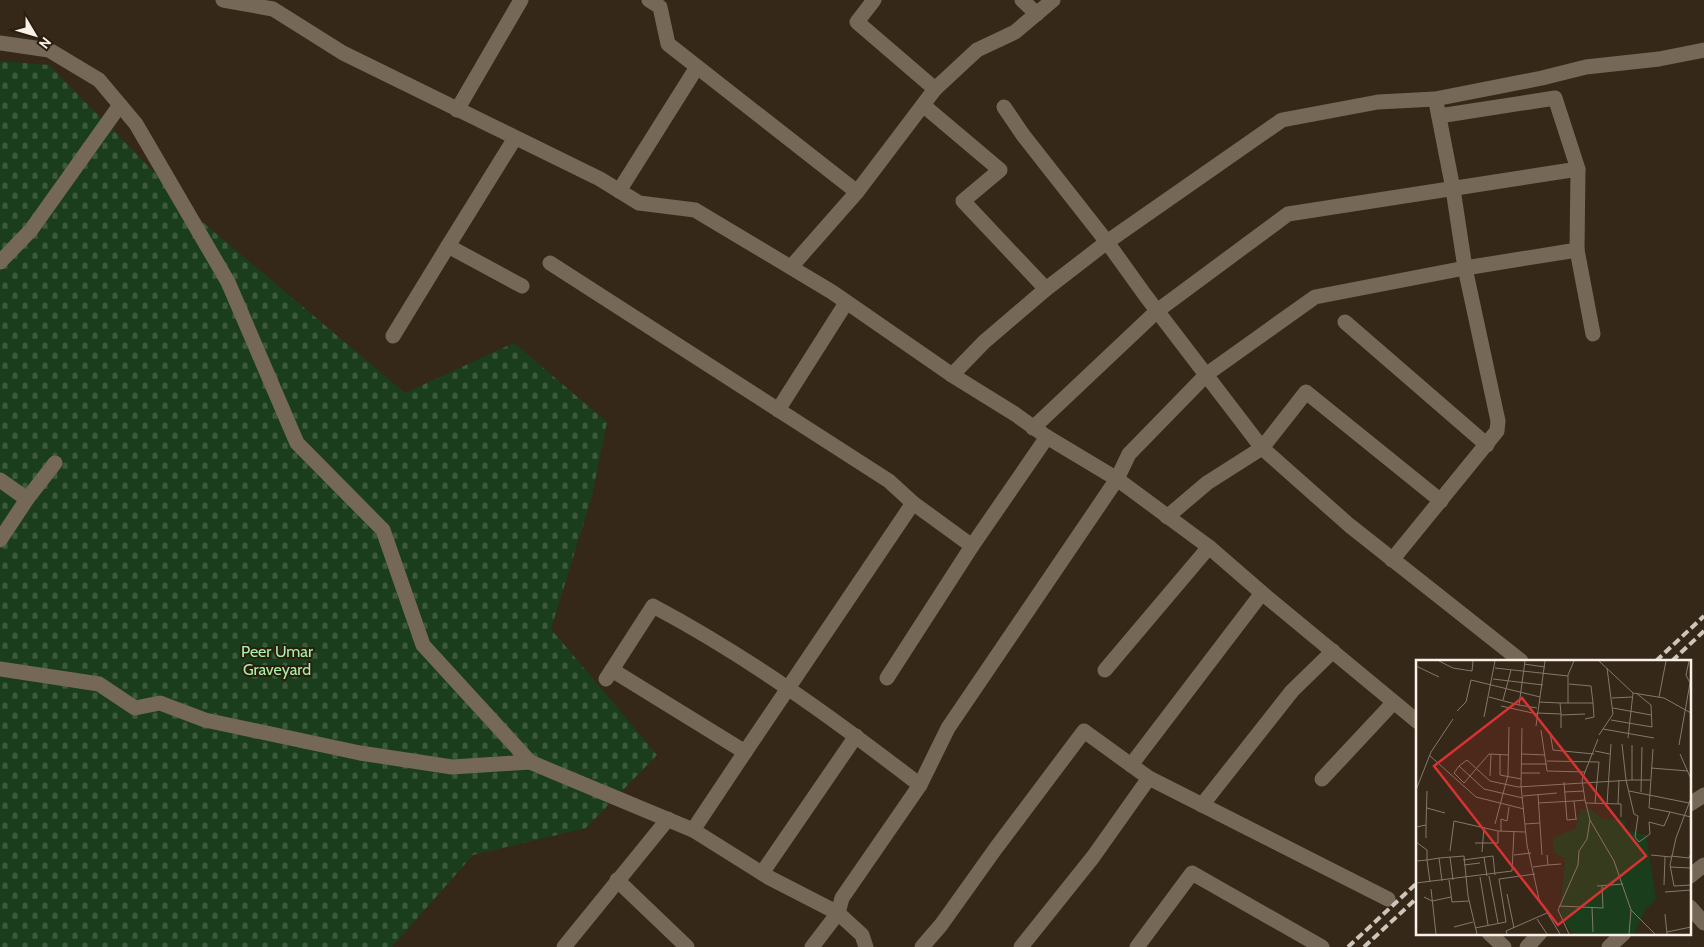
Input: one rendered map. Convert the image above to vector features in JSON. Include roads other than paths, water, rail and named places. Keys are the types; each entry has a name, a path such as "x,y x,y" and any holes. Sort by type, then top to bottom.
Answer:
{"street":[{"path":"223,0 272,9 343,53 600,179 639,203 695,210 791,266 952,375 1015,414 1047,438 1117,479 1209,547 1416,720"},
{"path":"457,110 521,0"},
{"path":"649,0 660,7 668,44 857,192"},
{"path":"874,0 857,22 935,89"},
{"path":"1022,0 1037,14"},
{"path":"791,266 857,192 935,89 977,50 1015,32 1053,0"},
{"path":"0,43 49,50 99,80 136,124 228,282 297,443 383,530 423,645 530,762 693,830 762,873 838,913 862,935 866,947"},
{"path":"952,375 984,342 1046,288 1106,242 1282,120 1378,102 1435,99 1542,78 1586,67 1659,59 1704,50"},
{"path":"619,191 697,67"},
{"path":"1439,116 1555,98 1578,169 1577,250 1593,334"},
{"path":"1392,560 1487,445 1497,431 1498,421 1466,268 1435,99"},
{"path":"0,262 31,230 120,105"},
{"path":"922,105 1000,170 963,201 1046,288"},
{"path":"1004,107 1023,135 1262,448 1349,525 1520,660"},
{"path":"393,336 516,138"},
{"path":"1034,428 1157,310 1288,214 1578,169"},
{"path":"448,246 522,286"},
{"path":"812,947 838,913 842,898 920,785 948,728 1117,479 1129,454 1207,374 1315,297 1466,268 1577,250"},
{"path":"550,263 889,481 913,503 972,546"},
{"path":"778,410 846,303"},
{"path":"1345,322 1487,445"},
{"path":"1167,517 1208,482 1262,448 1306,392 1441,501"},
{"path":"887,678 972,546 1047,438"},
{"path":"0,540 27,499 55,463"},
{"path":"0,480 27,499"},
{"path":"693,830 913,503"},
{"path":"1105,670 1209,547"},
{"path":"1132,765 1262,593"},
{"path":"744,752 609,674 653,606 701,632 788,688 856,736 920,785"},
{"path":"1202,805 1292,691 1333,651"},
{"path":"0,669 99,684 135,708 160,704 205,720 360,753 452,767 530,762"},
{"path":"1322,779 1394,703"},
{"path":"922,947 941,925 1084,731 1149,778 1388,899"},
{"path":"762,873 856,736"},
{"path":"1021,947 1092,857 1149,778"},
{"path":"1692,803 1704,795"},
{"path":"564,947 616,880 668,819"},
{"path":"1692,874 1704,865"},
{"path":"1137,947 1192,873 1322,947"},
{"path":"616,880 687,947"},
{"path":"1692,909 1704,923"},
{"path":"1490,934 1504,947"},
{"path":"1528,947 1539,934"},
{"path":"1609,947 1623,934"}],"railway":[{"path":"1657,660 1704,616"},
{"path":"1673,660 1704,631"},
{"path":"1348,947 1416,884"},
{"path":"1364,947 1416,899"}],"park label":[{"name":"Peer Umar Graveyard","path":"277,660"}]}
